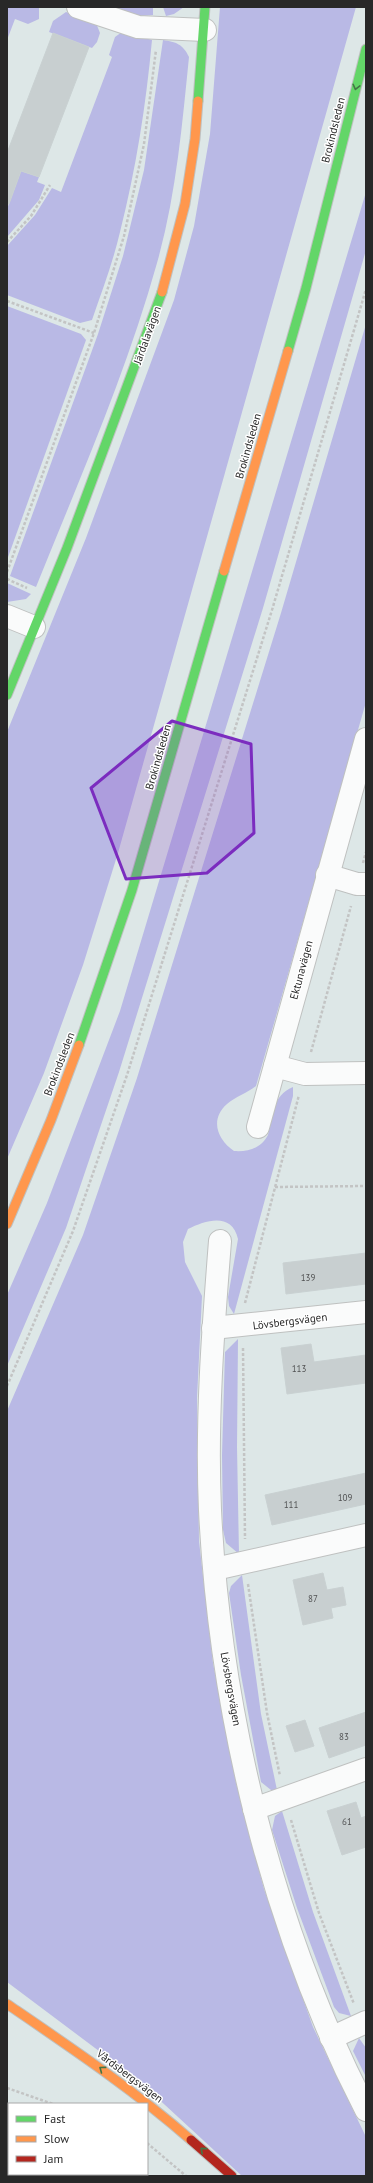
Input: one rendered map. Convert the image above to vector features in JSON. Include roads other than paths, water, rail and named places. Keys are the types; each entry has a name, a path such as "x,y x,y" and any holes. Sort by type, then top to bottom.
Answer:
{"main road":[{"name":"Järdalavägen","path":"7,695 73,533 161,296 185,204 190,175 195,139 205,7"},
{"name":"Brokindsleden","path":"306,288 366,49"},
{"name":"Brokindsleden","path":"7,1224 51,1120 92,1012 132,890 306,288 352,147"},
{"name":"Vårdsbergsvägen","path":"7,2004 99,2079"},
{"name":"Vårdsbergsvägen","path":"7,2004 98,2067 146,2103"},
{"name":"Vårdsbergsvägen","path":"148,2104 166,2118 232,2176"}],"street":[{"path":"78,7 132,25 159,29 204,30"},
{"path":"7,616 34,627"},
{"name":"Ektunavägen","path":"258,1127 366,739"},
{"path":"327,875 362,884"},
{"path":"275,1066 305,1074 366,1073"},
{"name":"Lövsbergsvägen","path":"220,1241 213,1328 210,1397 210,1509 221,1624 231,1690 254,1809 284,1912 306,1977 331,2038 366,2110"},
{"name":"Lövsbergsvägen","path":"213,1328 242,1327 366,1312"},
{"path":"215,1569 366,1535"},
{"path":"254,1809 366,1769"},
{"path":"331,2038 364,2023"}]}
